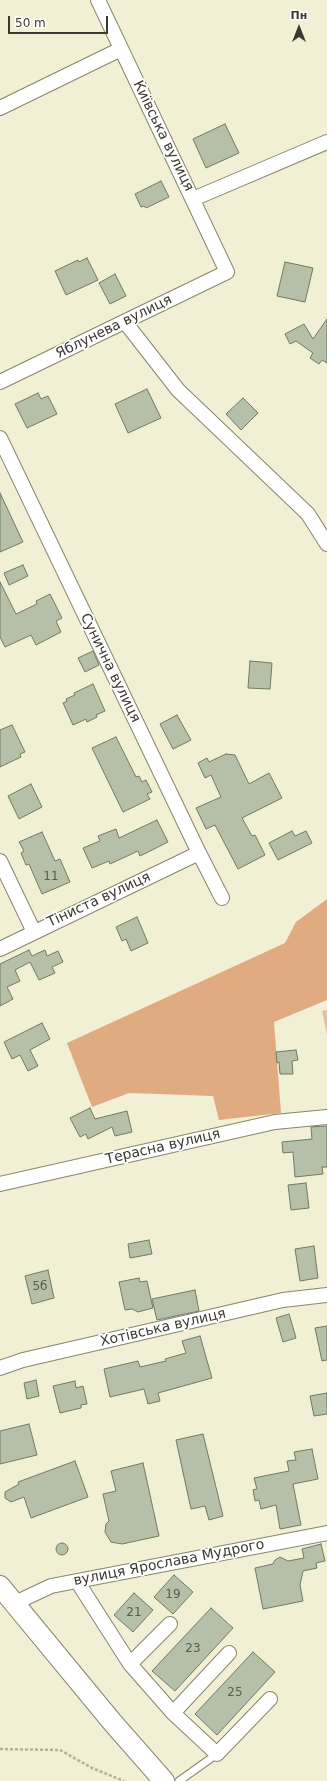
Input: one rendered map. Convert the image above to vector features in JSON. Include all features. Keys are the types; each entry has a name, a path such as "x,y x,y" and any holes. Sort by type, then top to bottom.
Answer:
{"street":[{"name":"Київська вулиця","path":"98,0 227,272"},
{"path":"0,108 121,49"},
{"path":"193,199 327,142"},
{"name":"Яблунева вулиця","path":"0,382 227,272"},
{"path":"125,322 178,390 308,514 327,544"},
{"name":"Сунична вулиця","path":"0,438 222,898"},
{"name":"Тіниста вулиця","path":"0,949 199,853"},
{"path":"0,861 34,932"},
{"name":"Терасна вулиця","path":"0,1184 275,1122 327,1116"},
{"name":"Хотівська вулиця","path":"0,1368 23,1360 283,1300 327,1295"},
{"name":"вулиця Ярослава Мудрого","path":"15,1603 51,1586 327,1533"},
{"path":"77,1581 130,1664 173,1712 217,1754 270,1699"},
{"path":"0,1586 108,1717 164,1781"},
{"path":"130,1664 170,1624"},
{"path":"173,1712 229,1653"}],"lane":[{"path":"179,1781 217,1754"}],"path":[{"path":"0,1749 15,1748 60,1750 92,1768 124,1781"}],"shaded area":[{"path":"327,899 327,1000 274,1022 281,1113 219,1120 213,1096 129,1093 92,1107 67,1043 285,943 296,922"},
{"path":"327,1010 327,1035 322,1011"}],"building":[{"path":"225,124 239,153 206,168 193,139"},
{"path":"161,181 169,197 146,208 144,206 141,207 135,194"},
{"path":"87,258 98,280 66,295 55,271 78,260 79,262"},
{"path":"285,262 313,268 305,302 277,296"},
{"path":"115,274 126,296 110,304 99,283"},
{"path":"327,319 327,363 322,360 319,364 310,358 313,353 296,341 290,344 285,334 304,324 313,339"},
{"path":"147,389 161,418 128,433 115,404"},
{"path":"38,393 41,399 48,396 57,414 27,428 15,404"},
{"path":"243,398 258,413 241,430 226,414"},
{"path":"0,493 23,542 0,552"},
{"path":"23,565 28,576 9,585 4,573"},
{"path":"0,582 16,614 37,604 36,601 50,594 62,618 56,621 61,632 36,645 31,635 5,647 0,637"},
{"path":"93,651 99,665 85,672 78,658"},
{"path":"250,661 272,663 270,689 248,688"},
{"path":"93,684 105,711 96,715 97,717 87,722 86,719 73,725 63,703 67,701 66,699 75,695 74,693"},
{"path":"177,715 191,740 173,749 160,724"},
{"path":"12,725 25,752 20,754 21,757 0,767 0,730"},
{"path":"116,737 136,777 139,776 142,782 146,780 152,792 147,794 150,799 123,812 92,748"},
{"path":"226,754 235,755 249,784 269,773 282,798 242,818 252,836 255,835 265,855 238,869 215,825 206,829 196,808 221,797 211,775 205,778 198,763 207,758 209,762"},
{"path":"31,784 42,807 19,819 8,796"},
{"path":"157,820 168,842 140,856 138,851 110,864 109,861 92,868 83,848 100,841 98,836 116,829 119,838"},
{"path":"292,831 295,836 306,831 312,843 278,860 269,843"},
{"path":"42,832 55,861 60,859 70,882 42,894 29,864 26,865 21,853 24,851 19,842"},
{"path":"137,917 148,943 131,951 126,939 122,941 116,927"},
{"path":"29,950 32,956 45,950 47,956 58,951 63,962 52,967 55,973 39,980 30,962 15,970 20,981 7,987 13,999 0,1006 0,964"},
{"path":"42,1023 50,1039 30,1050 38,1066 28,1071 20,1055 12,1059 4,1042"},
{"path":"296,1050 298,1060 292,1061 293,1074 280,1074 276,1052"},
{"path":"90,1108 95,1119 127,1111 132,1132 115,1136 112,1127 88,1139 86,1134 80,1137 70,1118"},
{"path":"327,1126 327,1167 322,1167 323,1174 295,1177 293,1152 283,1153 282,1142 312,1139 311,1127"},
{"path":"306,1183 309,1208 291,1210 288,1185"},
{"path":"149,1240 152,1254 130,1258 128,1244"},
{"path":"314,1246 318,1278 300,1281 295,1249"},
{"path":"48,1270 54,1298 32,1304 25,1276"},
{"path":"139,1278 140,1282 147,1281 153,1308 138,1312 132,1309 125,1310 119,1282"},
{"path":"195,1290 199,1311 157,1320 152,1299"},
{"path":"289,1314 296,1338 283,1342 276,1318"},
{"path":"327,1326 327,1360 322,1361 315,1328"},
{"path":"200,1336 212,1378 158,1393 160,1401 148,1404 144,1389 110,1397 104,1369 138,1361 140,1367 166,1361 165,1359 186,1353 182,1341"},
{"path":"36,1380 39,1396 27,1399 24,1383"},
{"path":"75,1381 76,1388 83,1386 87,1404 81,1405 81,1408 60,1413 53,1386"},
{"path":"327,1393 327,1414 314,1416 310,1396"},
{"path":"29,1424 37,1455 0,1464 0,1431"},
{"path":"203,1434 223,1516 209,1520 205,1506 191,1509 176,1440"},
{"path":"312,1449 318,1479 293,1484 301,1525 280,1529 276,1505 261,1509 259,1500 255,1501 253,1490 257,1489 254,1478 289,1471 287,1461 296,1460 294,1452"},
{"path":"75,1461 88,1497 31,1518 24,1497 11,1502 5,1498 5,1492 19,1484 18,1482"},
{"path":"143,1463 159,1536 122,1544 111,1542 105,1532 106,1524 109,1521 103,1494 116,1491 111,1471"},
{"path":"64,1543 67,1544 67,1554 60,1555 57,1554 56,1547 57,1544"},
{"path":"321,1544 325,1561 316,1563 317,1568 303,1571 300,1585 303,1601 263,1609 255,1568 273,1564 275,1560 280,1557 288,1561 304,1558 302,1549"},
{"path":"174,1575 193,1592 173,1614 154,1597"},
{"path":"134,1593 153,1610 133,1632 114,1615"},
{"path":"211,1608 233,1628 175,1691 152,1671"},
{"path":"253,1652 275,1672 217,1735 195,1714"}]}
